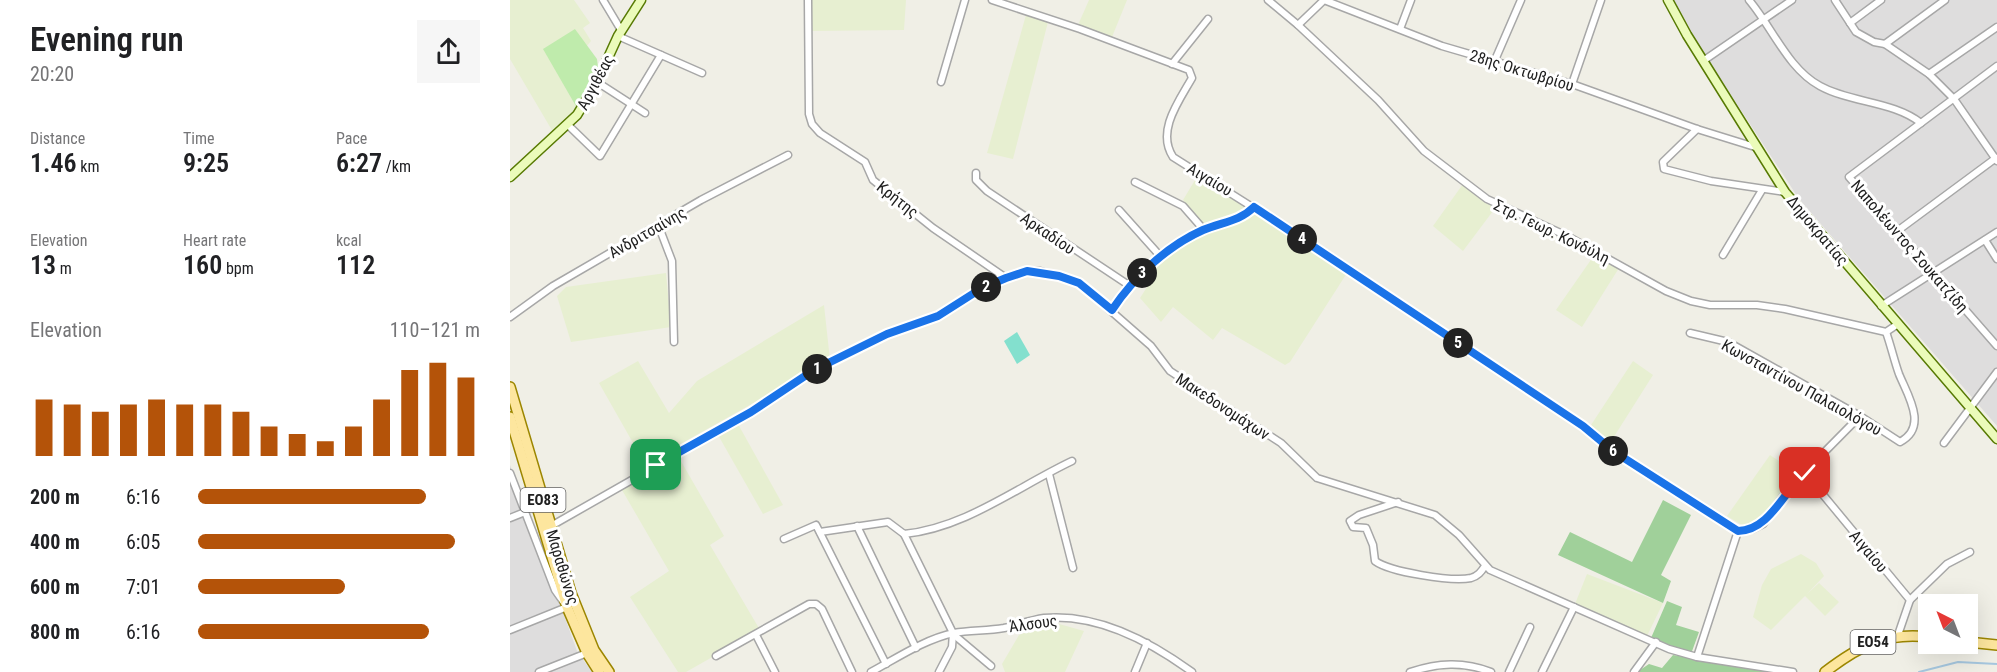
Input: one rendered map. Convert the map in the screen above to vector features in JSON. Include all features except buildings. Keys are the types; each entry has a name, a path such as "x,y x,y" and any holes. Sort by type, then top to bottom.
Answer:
{"main road":[{"name":"Μαραθώνος","path":"510,387 579,618 594,650 609,672"},
{"name":"Μαραθώνος","path":"510,417 567,608 587,653 599,672"},
{"name":"ΕΟ54","path":"1825,672 1865,645 1898,635 1918,636"},
{"path":"1978,643 1997,645"}],"street":[{"path":"603,0 620,33 702,73"},
{"name":"Αργιθέας","path":"510,177 581,110 620,33 641,0"},
{"name":"Κρήτης","path":"808,0 809,114 815,128 850,154 861,158 873,180 933,228 1006,278"},
{"path":"941,82 965,0"},
{"name":"Αιγαίου","path":"992,0 1080,29 1189,70 1192,78 1173,113 1166,140 1173,157 1254,207 1583,426 1613,451 1738,531"},
{"name":"Στρ. Γεωρ. Κονδύλη","path":"1268,0 1378,100 1424,151 1487,199 1567,236 1666,291 1692,301 1710,305 1757,305 1785,309 1886,333"},
{"name":"28ης Οκτωβρίου","path":"1298,25 1324,0 1442,46 1572,84 1697,129 1755,147"},
{"path":"1400,29 1412,0"},
{"path":"1495,60 1521,0"},
{"path":"1572,84 1601,0"},
{"name":"Δημοκρατίας","path":"1668,0 1755,147 1785,192 1997,439"},
{"path":"1749,0 1764,17 1798,68 1817,85 1834,93 1909,115 1921,123"},
{"path":"1703,61 1764,17 1792,0"},
{"path":"1834,0 1863,37 1885,44 1929,74 1954,99 1996,160 1896,232"},
{"path":"1850,23 1881,0"},
{"path":"1885,44 1945,0"},
{"path":"1172,64 1208,19"},
{"path":"1929,74 1997,27"},
{"path":"568,124 600,156 662,55"},
{"name":"Ναπολέωντος Σουκατζίδη","path":"1996,69 1849,177 1997,346"},
{"path":"597,82 645,113"},
{"path":"1697,129 1663,162 1664,169 1762,190 1785,192"},
{"name":"Ανδριτσαίνης","path":"510,317 554,286 659,227 701,200 788,155"},
{"name":"Αρκαδίου","path":"976,173 976,180 987,191 1130,286"},
{"path":"1135,182 1183,206 1204,230"},
{"path":"1723,255 1762,190"},
{"path":"1112,310 1130,286 1161,257 1204,230 1221,226 1246,215 1254,207"},
{"path":"1119,210 1161,257"},
{"path":"659,227 672,261 675,342"},
{"path":"1881,306 1997,232"},
{"path":"1985,240 1997,259"},
{"name":"Μακεδονομάχων","path":"551,526 751,412 814,370 887,334 938,316 982,288 1027,271 1059,276 1079,283 1151,346 1170,371 1281,443 1311,474 1348,489 1398,502 1445,522 1485,566 1574,607 1697,657 1793,672"},
{"path":"1886,333 1898,324"},
{"name":"Κωνσταντίνου Παλαιολόγου","path":"1690,333 1728,342 1860,416 1896,442 1904,440 1911,432 1914,417 1911,397 1900,377 1886,333"},
{"path":"1944,443 1997,372"},
{"path":"1697,657 1738,531 1753,529 1763,524 1789,488 1860,416"},
{"path":"904,534 926,532 950,523 1072,461"},
{"path":"510,472 555,590 567,608 510,630"},
{"name":"Αιγαίου","path":"1805,473 1910,600"},
{"path":"1049,474 1073,568"},
{"path":"1398,502 1359,515 1350,521 1353,527 1364,526 1367,529 1375,561 1393,570 1466,578 1479,575 1485,566"},
{"path":"510,518 525,512"},
{"path":"820,532 888,522 904,534 953,633 984,657 991,666"},
{"path":"784,539 816,525 886,664"},
{"path":"857,526 916,648"},
{"path":"1898,635 1910,600 1947,564 1970,552"},
{"path":"716,657 809,604 816,604 822,609 852,672"},
{"path":"1542,672 1574,607"},
{"name":"Άλσους","path":"871,672 916,648 953,633 986,631 1043,618 1065,619 1122,633 1147,643 1192,672"},
{"path":"1509,672 1530,627"},
{"path":"939,672 952,647 953,633"},
{"path":"756,635 775,672"},
{"path":"1634,672 1656,642"},
{"path":"1135,672 1147,643"},
{"path":"539,672 587,653"},
{"path":"1410,672 1465,664 1488,671"}],"shaded area":[{"path":"1674,0 1997,0 1997,426 1799,199 1701,49"},
{"path":"1017,332 1030,355 1017,364 1004,341"},
{"path":"510,465 577,651 592,672 510,672"}],"green space":[{"path":"510,0 574,0 590,23 583,28 591,41 586,47 575,29 577,108 553,132 510,59"},
{"path":"810,0 906,0 904,30 811,31"},
{"path":"1089,0 1127,0 1112,37 1078,25"},
{"path":"1026,15 1048,22 1013,159 987,153"},
{"path":"575,29 597,59 598,67 577,108 543,49"},
{"path":"1198,175 1252,207 1245,213 1206,227 1183,200"},
{"path":"1463,184 1496,207 1463,251 1433,226"},
{"path":"1257,211 1347,273 1290,362 1285,365 1222,328 1213,340 1173,307 1161,322 1140,298 1149,284 1145,276 1156,264 1206,232 1238,224"},
{"path":"1595,254 1619,268 1582,327 1556,310"},
{"path":"666,273 671,327 571,342 557,296 566,287"},
{"path":"824,305 830,360 645,464 599,383 638,361 669,413 697,381"},
{"path":"1633,361 1653,375 1610,443 1591,425"},
{"path":"738,424 783,505 763,514 718,435"},
{"path":"1770,455 1795,472 1759,523 1747,528 1727,516"},
{"path":"678,456 724,536 710,545 760,630 686,672 678,672 630,597 669,571 622,490"},
{"path":"1663,500 1691,515 1661,575 1671,581 1663,603 1558,555 1570,532 1632,562"},
{"path":"1801,554 1816,563 1824,576 1807,594 1819,583 1839,602 1825,616 1805,596 1771,630 1753,617 1762,585 1771,569"},
{"path":"1587,574 1663,603 1647,636 1575,604"},
{"path":"1667,601 1682,607 1676,625 1699,632 1691,654 1651,638"},
{"path":"1052,622 1084,631 1065,672 1005,672 1002,664 1019,635"},
{"path":"1673,655 1773,672 1637,672 1649,664 1662,668"}],"waterway":[{"path":"1919,672 1958,662 1997,664"}],"route":[{"path":"656,465 751,412 814,370 887,334 938,316 982,288 1006,278 1027,271 1040,271 1059,276 1079,283 1112,310 1130,286 1152,264 1204,230 1221,226 1246,215 1254,207 1583,426 1613,451 1738,531 1753,529 1763,524 1789,488 1805,473"}]}
